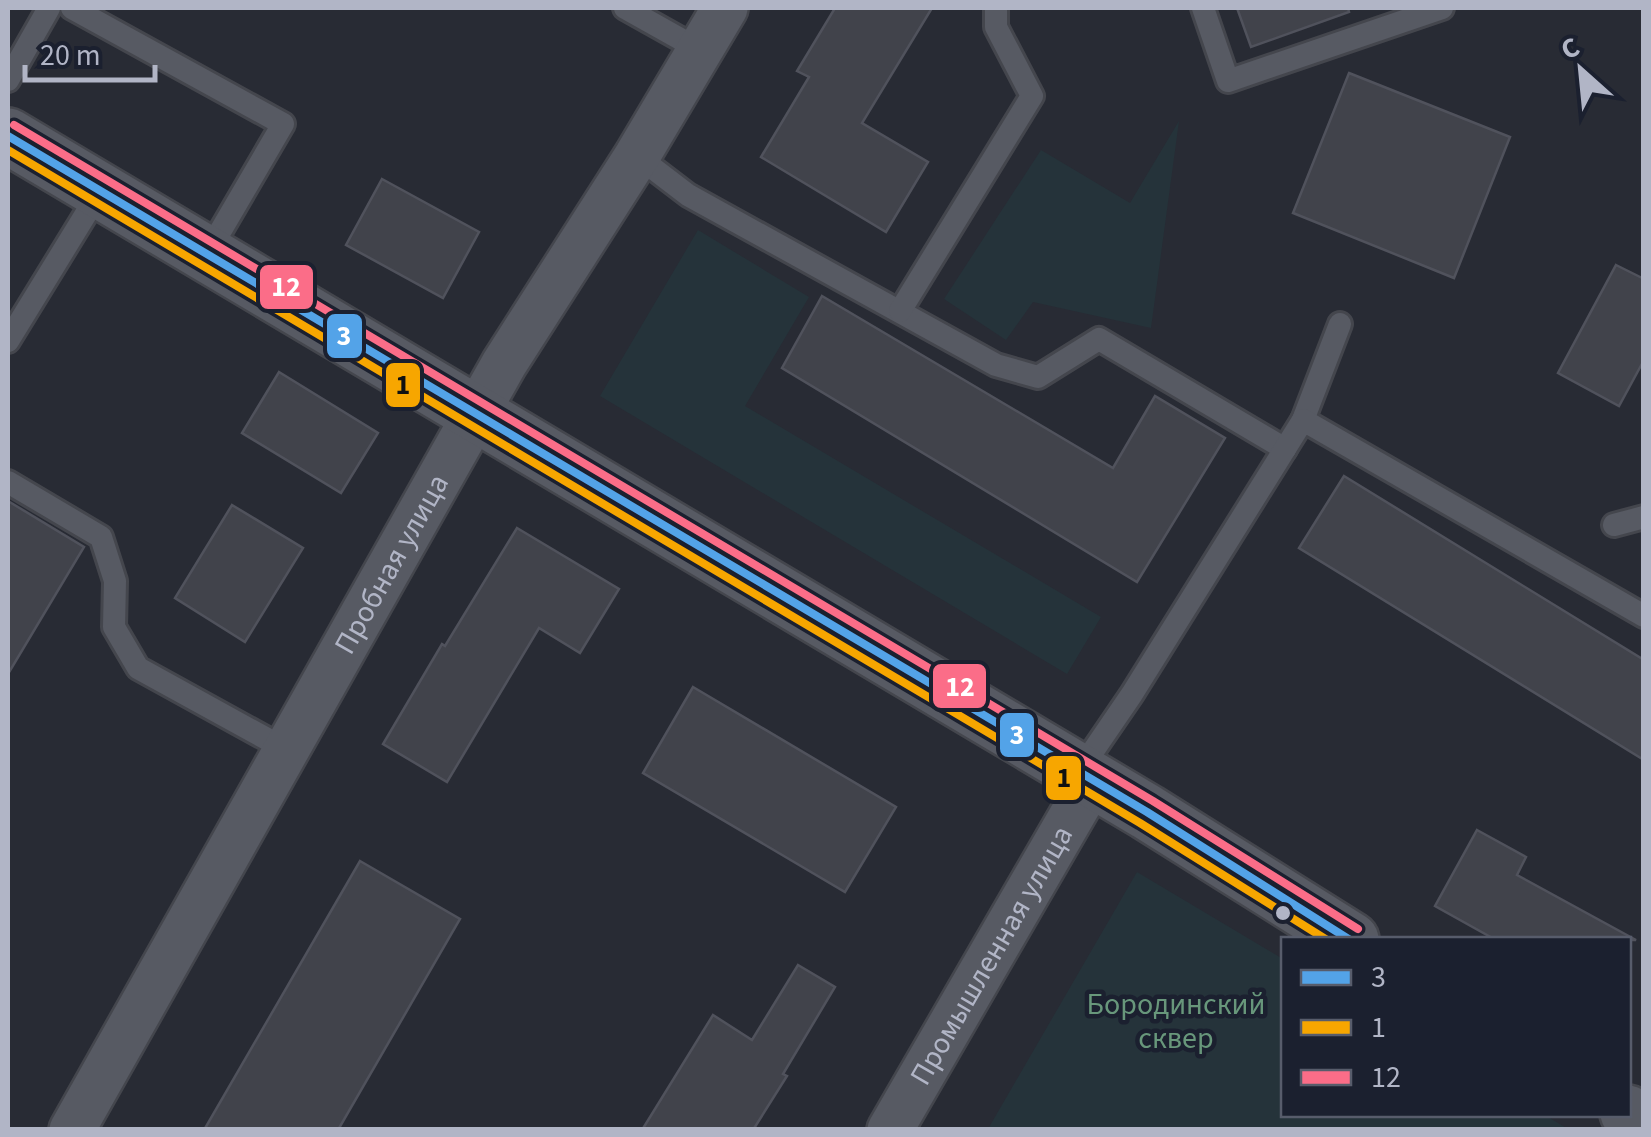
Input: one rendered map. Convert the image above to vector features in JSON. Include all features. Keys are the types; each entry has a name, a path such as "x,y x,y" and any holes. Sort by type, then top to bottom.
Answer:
{"street":[{"name":"Пробная улица","path":"72,1130 504,364 726,8"},
{"path":"8,136 1147,812 1346,937"},
{"name":"Промышленная улица","path":"890,1130 1085,777"}],"lane":[{"path":"8,80 49,8"},
{"path":"72,8 283,124 207,254"},
{"path":"625,8 700,50"},
{"path":"900,311 1032,96 996,27 996,8"},
{"path":"1203,8 1228,81 1442,8"},
{"path":"637,156 688,194 996,365 1038,377 1099,340 1285,449"},
{"path":"8,341 100,191"},
{"path":"1085,777 1132,694 1303,420 1340,324"},
{"path":"1303,420 1644,616"},
{"path":"8,482 100,537 115,581 114,627 138,668 287,750"},
{"path":"1614,525 1644,518"}],"green space":[{"path":"1179,121 1151,328 1033,302 1006,340 944,299 1041,150 1130,203"},
{"path":"698,230 809,297 745,406 1101,617 1067,674 600,396"},
{"name":"Бородинский сквер","path":"1137,872 1281,958 1281,1117 1548,1117 1568,1129 988,1129"}],"building":[{"path":"835,8 932,8 862,123 928,162 886,232 761,157 809,77 797,71"},
{"path":"1237,8 1348,8 1349,12 1251,47"},
{"path":"1349,73 1510,137 1454,278 1293,213"},
{"path":"382,179 479,232 443,298 346,245"},
{"path":"1616,265 1644,279 1644,360 1619,406 1558,373"},
{"path":"822,296 1113,468 1155,396 1225,438 1137,582 782,368"},
{"path":"279,372 378,433 341,493 242,433"},
{"path":"1344,476 1644,660 1644,760 1299,548"},
{"path":"8,501 84,547 8,674"},
{"path":"232,505 303,548 245,642 175,598"},
{"path":"517,528 619,589 580,653 539,628 447,782 383,744"},
{"path":"693,687 896,807 845,892 643,773"},
{"path":"1477,830 1526,857 1517,875 1631,937 1491,937 1435,906"},
{"path":"360,861 460,919 338,1130 204,1130"},
{"path":"798,965 835,987 753,1130 642,1130 713,1015 752,1040"}],"transit line":[{"name":"12","path":"14,125 1153,801 1358,929"},
{"name":"3","path":"8,136 1147,812 1345,937"},
{"name":"1","path":"8,150 1140,823 1322,937"}]}
